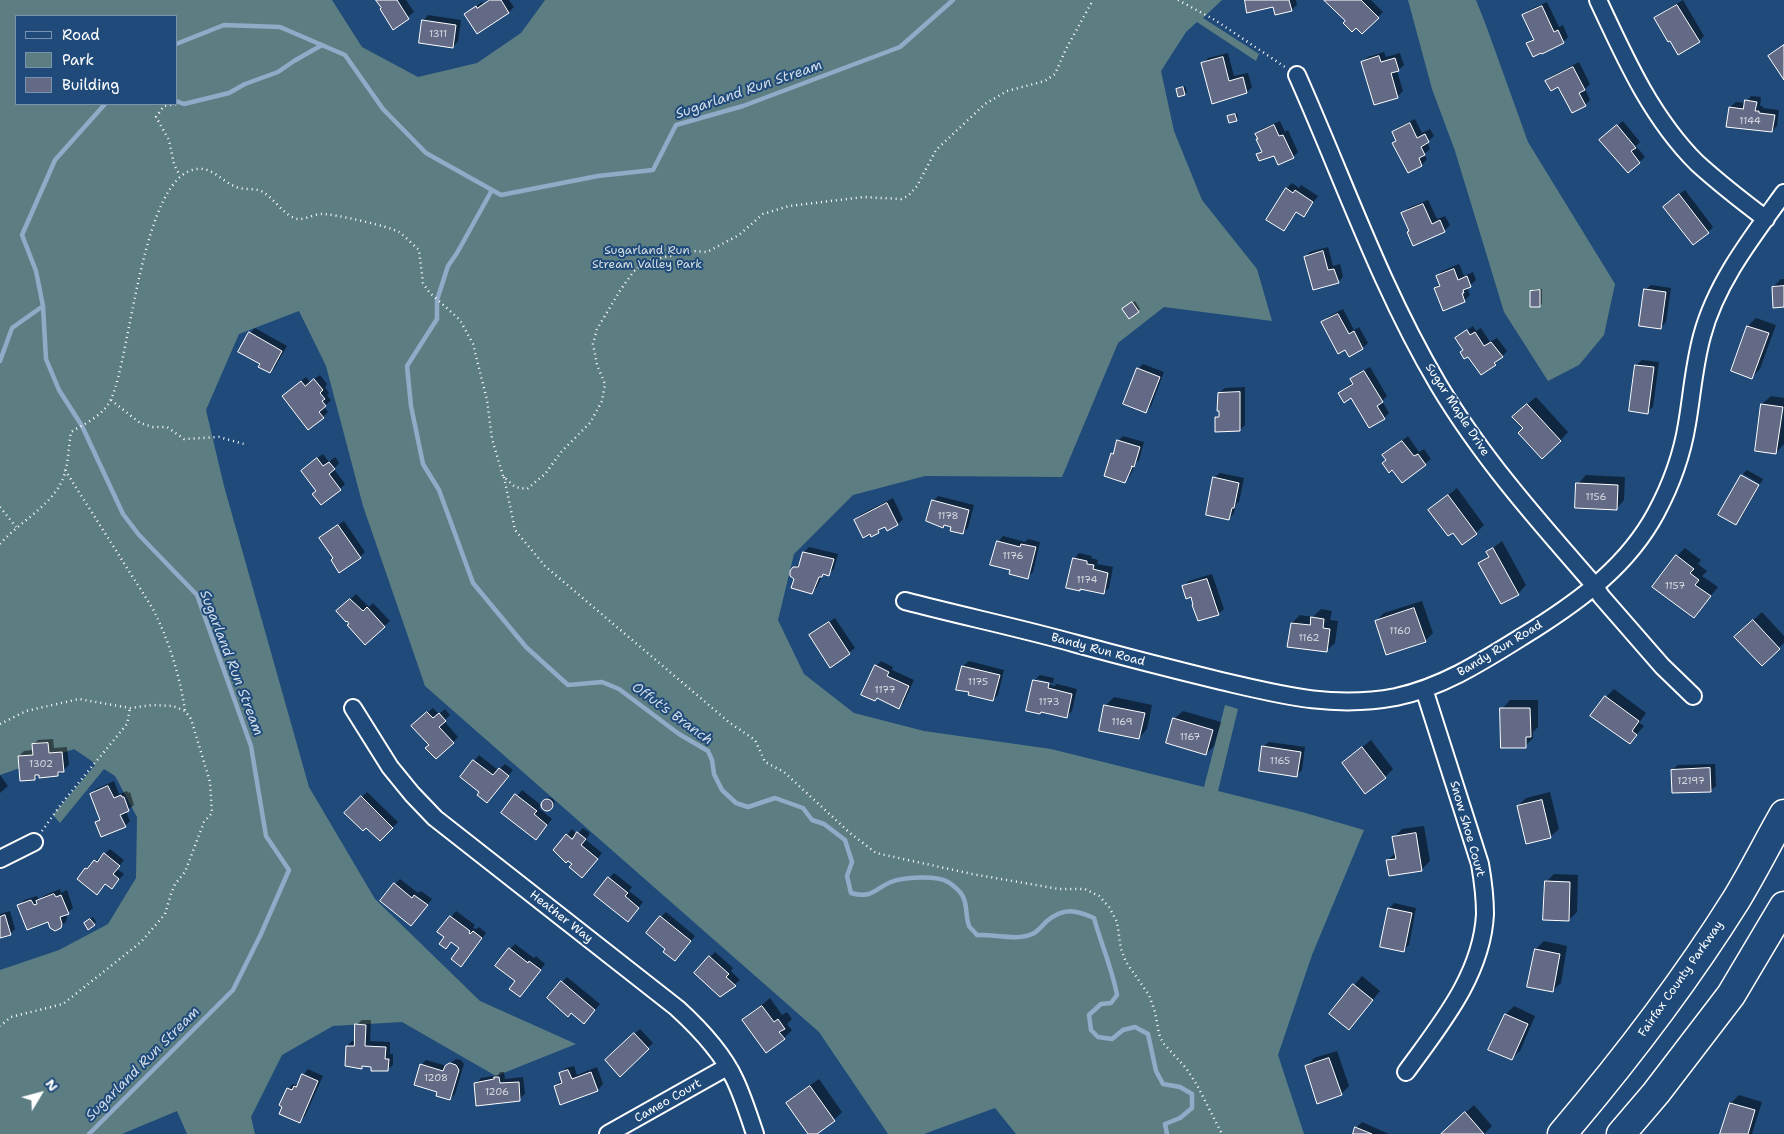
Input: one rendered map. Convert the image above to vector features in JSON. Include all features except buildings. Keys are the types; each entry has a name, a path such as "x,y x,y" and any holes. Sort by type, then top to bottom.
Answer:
{"highway":[{"name":"Fairfax County Parkway","path":"1562,1134 1612,1075 1694,964 1737,898 1784,814"},
{"path":"1621,1134 1656,1093 1731,995 1784,906"}],"street":[{"path":"1598,0 1634,77 1652,107 1673,135 1697,162 1726,189 1766,219"},
{"name":"Sugar Maple Drive","path":"1297,75 1385,282 1411,336 1467,430 1503,479 1595,586 1601,596 1662,666 1694,696"},
{"name":"Bandy Run Road","path":"905,601 1037,633 1148,664 1294,698 1328,702 1363,701 1396,697 1444,682 1474,668 1564,610 1595,586 1621,562 1639,540 1669,488 1679,459 1687,426 1695,364 1703,333 1714,303 1728,276 1784,193"},
{"name":"Snow Shoe Court","path":"1406,1072 1464,986 1475,963 1485,915 1480,864 1424,689"},
{"name":"Heather Way","path":"353,708 390,767 435,818 677,1008 710,1043 727,1066 734,1079 755,1134"},
{"path":"0,859 34,842"},
{"name":"Cameo Court","path":"608,1134 727,1066"}],"path":[{"path":"503,476 514,487 527,489 545,474 562,451 590,423 602,401 605,384 596,365 593,344 597,329 620,289 634,271 647,261 693,251 708,252 739,234 763,214 789,206 864,197 901,199 908,196 917,186 936,150 985,104 1007,92 1045,81 1055,74 1066,49 1093,0"},
{"path":"1178,0 1215,20 1297,75"},
{"path":"168,105 164,106 156,117 169,140 174,164 180,176"},
{"path":"0,544 16,527 52,496 62,481 71,432 102,413 111,400 119,377 134,294 145,253 167,194 180,176 188,171 205,169 233,186 246,190 259,190 265,193 293,218 300,219 321,214 368,222 399,232 419,250 423,283 429,292 460,320 473,344 487,400 492,439 503,476 515,530 544,566 730,723 755,740 765,762 784,772 850,833 876,853 972,874 1059,889 1085,889 1099,896 1109,907 1117,922 1121,949 1126,962 1149,995 1155,1012 1158,1034 1163,1043 1186,1068 1197,1085 1222,1134"},
{"path":"111,400 140,423 152,427 167,427 184,439 219,437 244,444"},
{"path":"0,1026 11,1018 63,1004 142,942 165,914 175,884 185,872 204,822 212,813 210,782 195,730 191,719 185,711 181,682 157,616 65,470"},
{"path":"0,507 16,527"},
{"path":"0,724 26,711 80,699 130,708 153,705 172,706 185,711"},
{"path":"34,842 62,802 127,724 130,708"}],"green space":[{"name":"Sugarland Run Stream Valley Park","path":"0,0 332,0 362,47 418,77 477,63 521,33 545,0 1222,0 1203,18 1259,54 1256,61 1197,22 1186,32 1161,71 1174,131 1202,200 1257,269 1272,321 1164,307 1118,343 1062,477 925,476 853,495 794,554 778,620 804,674 854,713 924,731 1051,749 1204,787 1225,705 1238,709 1218,791 1364,830 1312,955 1278,1055 1304,1134 1016,1134 995,1108 924,1134 888,1134 819,1032 425,686 363,506 326,366 299,311 239,334 206,410 224,486 309,787 375,899 480,1001 576,1044 496,1076 402,1022 333,1026 282,1055 251,1117 255,1134 187,1134 177,1111 122,1134 0,1134 0,970 59,950 108,924 136,878 137,817 115,776 104,769 60,823 53,815 96,764 74,749 0,775"},
{"path":"1408,0 1476,0 1528,142 1615,284 1604,335 1579,365 1548,381 1504,312 1455,151 1432,89"}],"waterway":[{"name":"Sugarland Run Stream","path":"178,43 224,25 280,27 345,55 383,109 426,153 501,195 598,176 653,170 676,125 743,106 900,47 953,0"},
{"path":"178,102 184,104 229,93 245,84 278,72 322,45"},
{"name":"Sugarland Run Stream","path":"89,1134 233,990 261,934 289,870 266,836 251,746 197,595 139,535 123,514 82,426 59,390 46,359 43,306 36,271 22,235 55,160 104,105"},
{"name":"Offut's Branch","path":"492,190 448,266 437,300 437,319 407,366 411,406 423,464 439,490 473,583 526,647 568,685 602,682 619,689 679,734 708,751 712,760 714,774 722,790 736,803 748,807 775,798 803,808 812,820 824,824 845,840 852,862 847,876 851,893 858,895 868,894 891,882 903,879 936,878 943,880 953,885 963,896 969,926 977,935 1026,936 1036,932 1053,917 1070,911 1094,918 1117,995 1111,1003 1101,1004 1089,1015 1091,1030 1098,1037 1112,1039 1123,1030 1135,1027 1148,1034 1156,1071 1163,1084 1180,1087 1192,1094 1192,1108 1180,1118 1165,1124 1167,1134"},
{"path":"0,361 12,328 43,306"}]}
